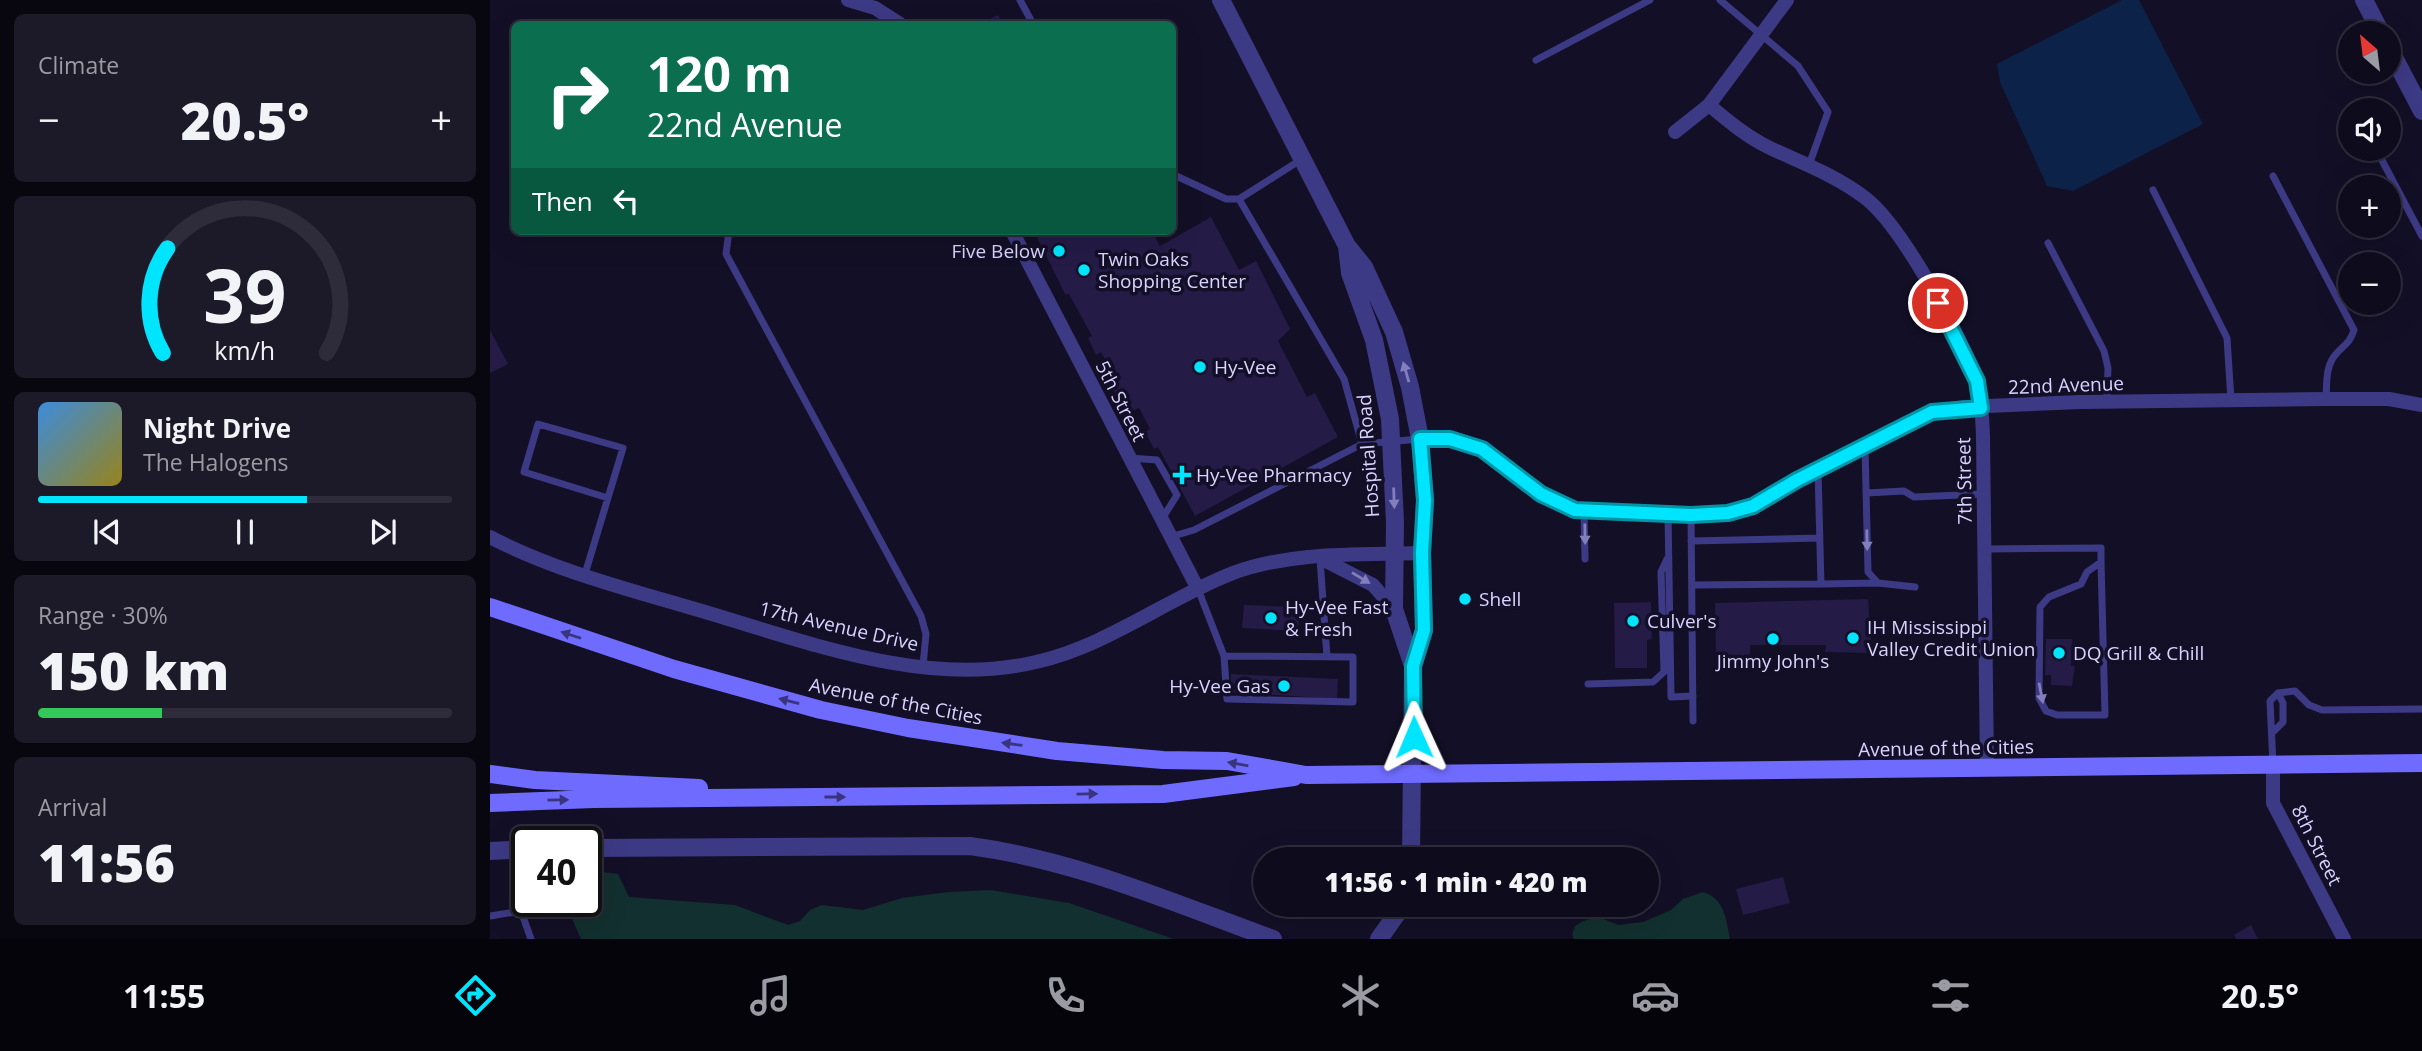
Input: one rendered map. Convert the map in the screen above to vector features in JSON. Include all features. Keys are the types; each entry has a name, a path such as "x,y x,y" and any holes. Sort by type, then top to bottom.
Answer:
{"main road":[{"name":"Avenue of the Cities","path":"490,607 674,669 821,709 908,728 1066,752 1227,761 1306,775"},
{"name":"Avenue of the Cities","path":"490,803 1163,794 1306,775 2422,764"},
{"name":"Avenue of the Cities","path":"1470,773 1738,771"},
{"name":"Avenue of the Cities","path":"490,774 535,780 646,784 806,797"}],"street":[{"path":"848,0 875,8 895,21"},
{"path":"1675,132 1709,105 1787,0"},
{"name":"Hospital Road","path":"1224,1 1347,246 1364,267 1394,331 1410,387 1420,439 1425,500 1422,553 1424,630 1413,666 1411,775"},
{"path":"2370,2 2377,21"},
{"path":"2401,71 2422,111"},
{"name":"7th Street","path":"1709,105 1734,126 1768,147 1809,165 1866,198 1885,219 1952,327 1977,381 1981,408 1984,494 1987,769"},
{"name":"5th Street","path":"1014,235 1198,589"},
{"name":"Hospital Road","path":"1347,246 1350,273 1374,340 1392,441 1394,609 1413,666"},
{"name":"22nd Avenue","path":"1420,439 1450,439 1482,449 1541,494 1575,510 1691,515 1728,513 1753,506 1932,412 2107,402 2326,398 2389,399 2422,405"},
{"name":"17th Avenue Drive","path":"490,537 509,547 585,574 822,646 923,666 989,671 1047,659 1096,642 1198,589 1258,565 1320,558 1422,553"},
{"path":"1320,558 1373,585 1394,609"},
{"name":"8th Street","path":"2273,765 2273,803 2344,939"},
{"path":"1411,775 1411,847"},
{"path":"602,848 912,845 984,848 1078,869 1273,939"},
{"path":"490,850 511,849"},
{"path":"1379,939 1395,917"}],"lane":[{"path":"1536,60 1650,0"},
{"path":"1720,0 1798,66 1828,112 1809,165"},
{"path":"1020,1 1031,21"},
{"path":"1176,176 1226,199 1239,199 1302,158"},
{"path":"2382,161 2422,236"},
{"path":"2273,176 2354,330 2350,343 2335,354 2328,367 2326,398"},
{"path":"2153,190 2227,338 2231,400"},
{"path":"1239,199 1344,379 1362,444"},
{"path":"728,235 726,254 920,616 926,634 923,666"},
{"path":"2048,243 2104,351 2108,368 2107,402"},
{"path":"585,574 608,498 623,448 538,424 524,472 608,498"},
{"path":"1170,537 1194,530 1362,444 1420,439"},
{"path":"1865,447 1868,572 1878,583"},
{"path":"1129,458 1157,460 1177,495 1161,520"},
{"path":"1818,470 1821,584"},
{"path":"1866,492 1904,491 1914,498 1984,494"},
{"path":"1584,510 1585,559"},
{"path":"1668,514 1671,697 1693,696"},
{"path":"1691,515 1693,721"},
{"path":"1691,541 1819,538"},
{"path":"1985,549 2101,548 2105,715 2057,715 2046,711 2039,698 2040,607 2049,597 2081,584 2087,572 2101,562"},
{"path":"1588,684 1653,682 1664,672 1661,572 1669,555"},
{"path":"1320,558 1327,657"},
{"path":"1692,585 1878,583 1915,587"},
{"path":"1198,589 1224,656 1227,699 1353,702 1353,657 1224,656"},
{"path":"2273,765 2274,731 2269,719 2270,701 2278,693 2295,691 2309,705 2322,710 2422,709"},
{"path":"2274,731 2283,722 2283,703 2278,693"},
{"path":"490,916 521,911 531,939"}],"green space":[{"path":"602,872 618,874 629,897 735,905 788,925 800,921 810,910 822,905 863,910 902,898 990,890 1069,903 1174,939 581,939 571,917 602,917"},
{"path":"1703,892 1716,899 1726,917 1730,939 1574,939 1572,935 1575,926 1583,921 1598,917 1619,925 1643,922 1659,917 1683,899"}],"water":[{"path":"2122,0 2139,0 2203,124 2073,191 2047,186 2000,82 1997,64"}],"building":[{"path":"998,15 1001,21 985,21"},
{"name":"Hy-Vee","path":"1211,217 1239,270 1256,261 1290,329 1278,341 1307,397 1315,393 1338,437 1195,516 1158,447 1154,449 1145,432 1150,429 1139,408 1132,411 1125,398 1119,401 1110,383 1116,380 1101,352 1096,355 1088,338 1092,336 1069,294 1065,294 1036,235 1154,235 1160,246"},
{"path":"490,330 508,364 490,373"},
{"path":"1868,599 1872,653 1825,652 1826,645 1750,645 1750,661 1716,659 1715,603"},
{"name":"Culver's","path":"1651,602 1652,639 1647,640 1647,668 1615,668 1614,603"},
{"name":"Hy-Vee Fast & Fresh","path":"1244,605 1300,607 1298,631 1242,628"},
{"name":"DQ Grill & Chill","path":"2046,639 2072,639 2071,666 2075,666 2072,686 2051,685 2051,675 2045,675"},
{"name":"Hy-Vee Gas","path":"1231,674 1338,679 1337,699 1231,692"},
{"path":"1783,877 1790,903 1743,915 1736,889"},
{"path":"2251,925 2258,939 2236,939 2234,935"}],"place":[{"name":"Five Below","path":"1059,251"},
{"name":"Twin Oaks Shopping Center","path":"1084,270"},
{"name":"Hy-Vee","path":"1200,367"},
{"name":"Hy-Vee Pharmacy","path":"1182,475"},
{"name":"Shell","path":"1465,599"},
{"name":"Hy-Vee Fast & Fresh","path":"1271,618"},
{"name":"Culver's","path":"1633,621"},
{"name":"IH Mississippi Valley Credit Union","path":"1853,638"},
{"name":"Jimmy John's","path":"1773,639"},
{"name":"DQ Grill & Chill","path":"2059,653"},
{"name":"Hy-Vee Gas","path":"1284,686"}],"route":[{"path":"1414,737 1413,666 1424,630 1422,553 1425,500 1420,439 1450,439 1482,449 1514,470 1541,494 1575,510 1691,515 1728,513 1753,506 1797,480 1932,412 1964,407 1981,408 1977,381 1938,303"}]}
